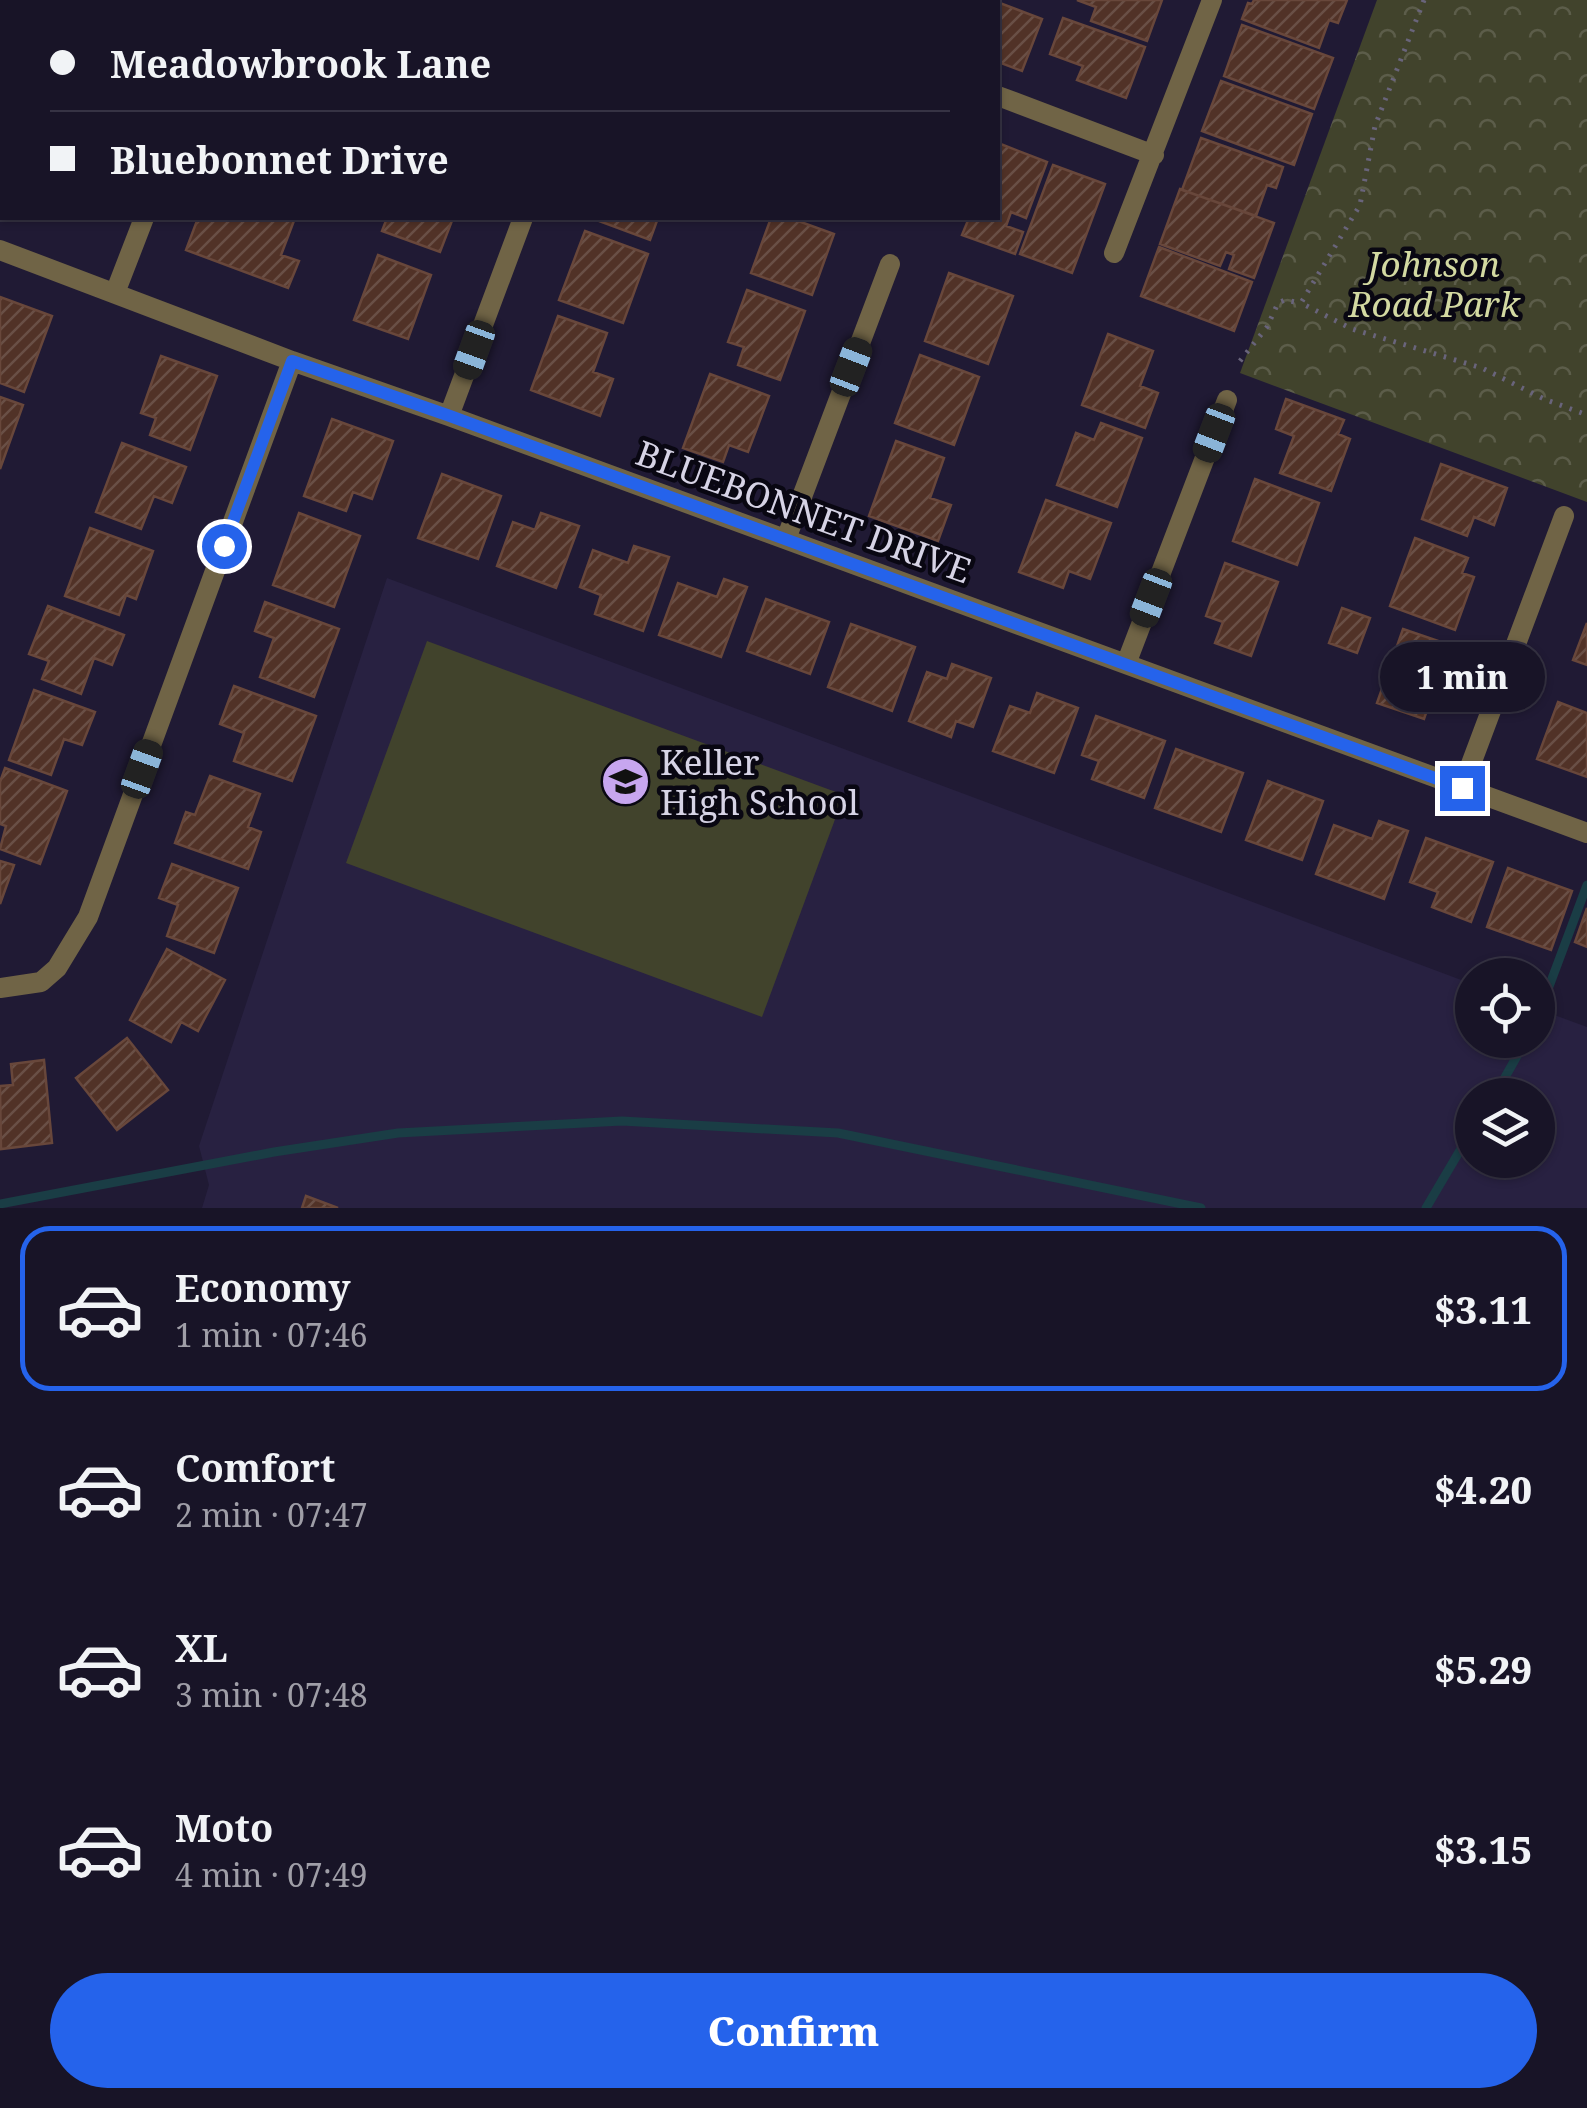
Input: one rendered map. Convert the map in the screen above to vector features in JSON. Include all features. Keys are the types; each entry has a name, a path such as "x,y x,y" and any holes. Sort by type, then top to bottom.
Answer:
{"street":[{"path":"1114,253 1212,0"},
{"path":"1000,97 1154,155"},
{"path":"116,293 143,220"},
{"path":"450,416 522,220"},
{"name":"BLUEBONNET DRIVE","path":"0,250 292,361 1587,833"},
{"path":"786,539 890,264"},
{"path":"0,988 41,982 57,968 88,918 292,361"},
{"path":"1126,664 1226,400"},
{"path":"1462,788 1564,516"}],"path":[{"path":"1301,303 1360,205 1375,126 1424,0"},
{"path":"1240,361 1267,327 1278,303 1284,300 1301,303 1352,329 1482,368 1587,415"}],"shaded area":[{"name":"Keller High School","path":"387,578 1455,978 1455,1058 1555,1058 1555,1015 1587,1027 1587,1208 202,1208 209,1185 199,1146"}],"green space":[{"name":"Johnson Road Park","path":"1377,0 1587,0 1587,502 1240,373"},
{"path":"427,641 844,795 762,1017 346,863"}],"building":[{"path":"1077,0 1162,0 1147,41 1091,21 1096,7"},
{"path":"1347,0 1338,23 1329,20 1319,48 1242,19 1248,3"},
{"path":"1000,3 1042,19 1022,71 1000,63"},
{"path":"1063,18 1145,47 1126,98 1077,80 1083,66 1050,54"},
{"path":"1242,25 1333,58 1314,109 1224,76"},
{"path":"1221,81 1312,114 1294,165 1202,131"},
{"path":"1201,138 1283,167 1276,188 1267,185 1256,216 1182,190"},
{"path":"1000,144 1047,162 1026,218 1011,212 1006,226 1023,232 1015,254 962,235 968,220 1000,220"},
{"path":"1053,165 1105,184 1072,273 1020,254"},
{"path":"1180,189 1274,223 1254,278 1229,269 1234,255 1226,252 1220,266 1160,244"},
{"path":"197,220 294,220 281,255 299,261 288,288 186,250"},
{"path":"386,220 452,220 440,252 382,231"},
{"path":"599,220 657,220 650,240"},
{"path":"770,220 796,220 834,234 812,295 751,273"},
{"path":"585,231 648,254 623,323 559,300"},
{"path":"1159,247 1252,282 1234,331 1141,296"},
{"path":"378,255 431,275 408,339 354,320"},
{"path":"949,273 1013,296 988,364 925,341"},
{"path":"747,290 805,311 780,380 738,365 744,347 728,342"},
{"path":"0,297 52,316 24,392 0,383"},
{"path":"558,316 607,333 593,372 613,379 600,416 531,390"},
{"path":"1108,334 1153,351 1140,386 1158,393 1145,428 1082,405"},
{"path":"920,355 979,377 954,445 895,423"},
{"path":"161,356 217,376 190,450 150,435 156,418 141,413"},
{"path":"710,374 769,396 748,452 729,445 723,462 683,448"},
{"path":"0,397 23,405 0,469"},
{"path":"1286,399 1344,420 1338,434 1350,439 1331,491 1280,473 1294,436 1276,429"},
{"path":"332,419 393,441 372,499 353,492 346,511 304,496"},
{"path":"1101,423 1142,438 1117,507 1057,485 1076,433 1094,440"},
{"path":"896,441 944,458 930,498 951,505 938,541 869,516"},
{"path":"122,443 186,467 172,503 154,496 141,529 96,512"},
{"path":"1441,464 1507,488 1494,525 1474,517 1467,536 1422,519"},
{"path":"442,474 501,496 478,559 418,538"},
{"path":"1255,479 1319,503 1297,565 1233,541"},
{"path":"1046,500 1111,523 1090,579 1069,571 1063,588 1019,572"},
{"path":"299,513 360,536 334,607 273,585"},
{"path":"541,513 579,526 556,588 497,566 513,522 535,530"},
{"path":"90,528 153,551 136,599 126,595 119,615 65,596"},
{"path":"1415,538 1468,558 1462,573 1474,577 1455,630 1390,606"},
{"path":"634,546 669,557 643,631 595,614 601,595 580,587 593,550 628,563"},
{"path":"1225,563 1278,582 1251,656 1215,643 1223,622 1206,616"},
{"path":"724,579 747,587 721,657 659,635 678,583 717,597"},
{"path":"766,599 829,622 810,674 747,651"},
{"path":"265,602 339,629 314,697 260,677 274,638 255,631"},
{"path":"48,606 124,635 112,665 94,658 81,694 42,679 49,661 29,654"},
{"path":"1342,608 1370,618 1357,653 1329,643"},
{"path":"1587,623 1587,665 1573,660"},
{"path":"851,624 915,647 892,711 828,687"},
{"path":"1403,629 1450,645 1424,719 1377,703"},
{"path":"952,664 991,678 973,727 956,721 951,737 909,721 927,672 947,679"},
{"path":"234,686 316,716 292,781 234,761 244,733 220,724"},
{"path":"34,690 95,712 82,745 64,739 51,775 9,760"},
{"path":"1037,693 1078,708 1054,773 993,751 1010,706 1030,713"},
{"path":"1558,702 1587,713 1587,777 1537,759"},
{"path":"1096,716 1165,741 1144,798 1092,779 1099,761 1082,755"},
{"path":"1176,749 1243,773 1221,832 1155,808"},
{"path":"5,768 67,791 40,864 0,849 6,826 0,824 0,782"},
{"path":"210,776 260,794 248,827 261,832 248,869 175,843 186,812 195,815"},
{"path":"1268,781 1323,801 1302,860 1246,840"},
{"path":"1379,821 1408,831 1384,899 1316,874 1334,825 1372,839"},
{"path":"1426,838 1493,862 1471,922 1432,907 1438,892 1410,882"},
{"path":"0,861 14,865 0,904"},
{"path":"172,864 238,888 214,953 167,936 178,905 159,898"},
{"path":"1508,868 1572,891 1551,950 1487,927"},
{"path":"1587,908 1587,947 1575,942"},
{"path":"167,949 225,980 198,1031 181,1022 171,1042 130,1020"},
{"path":"127,1038 168,1090 117,1130 76,1078"},
{"path":"44,1060 52,1143 1,1149 0,1086 13,1085 11,1064"},
{"path":"306,1196 338,1208 302,1208"}],"waterway":[{"path":"1555,971 1587,885"},
{"path":"1505,1078 1516,1058"},
{"path":"0,1204 274,1152 398,1133 622,1121 838,1133 1201,1208"},
{"path":"1426,1208 1455,1159"}],"place":[{"name":"Keller High School","path":"625,781"}],"route":[{"path":"224,546 292,361 1462,788"}]}
